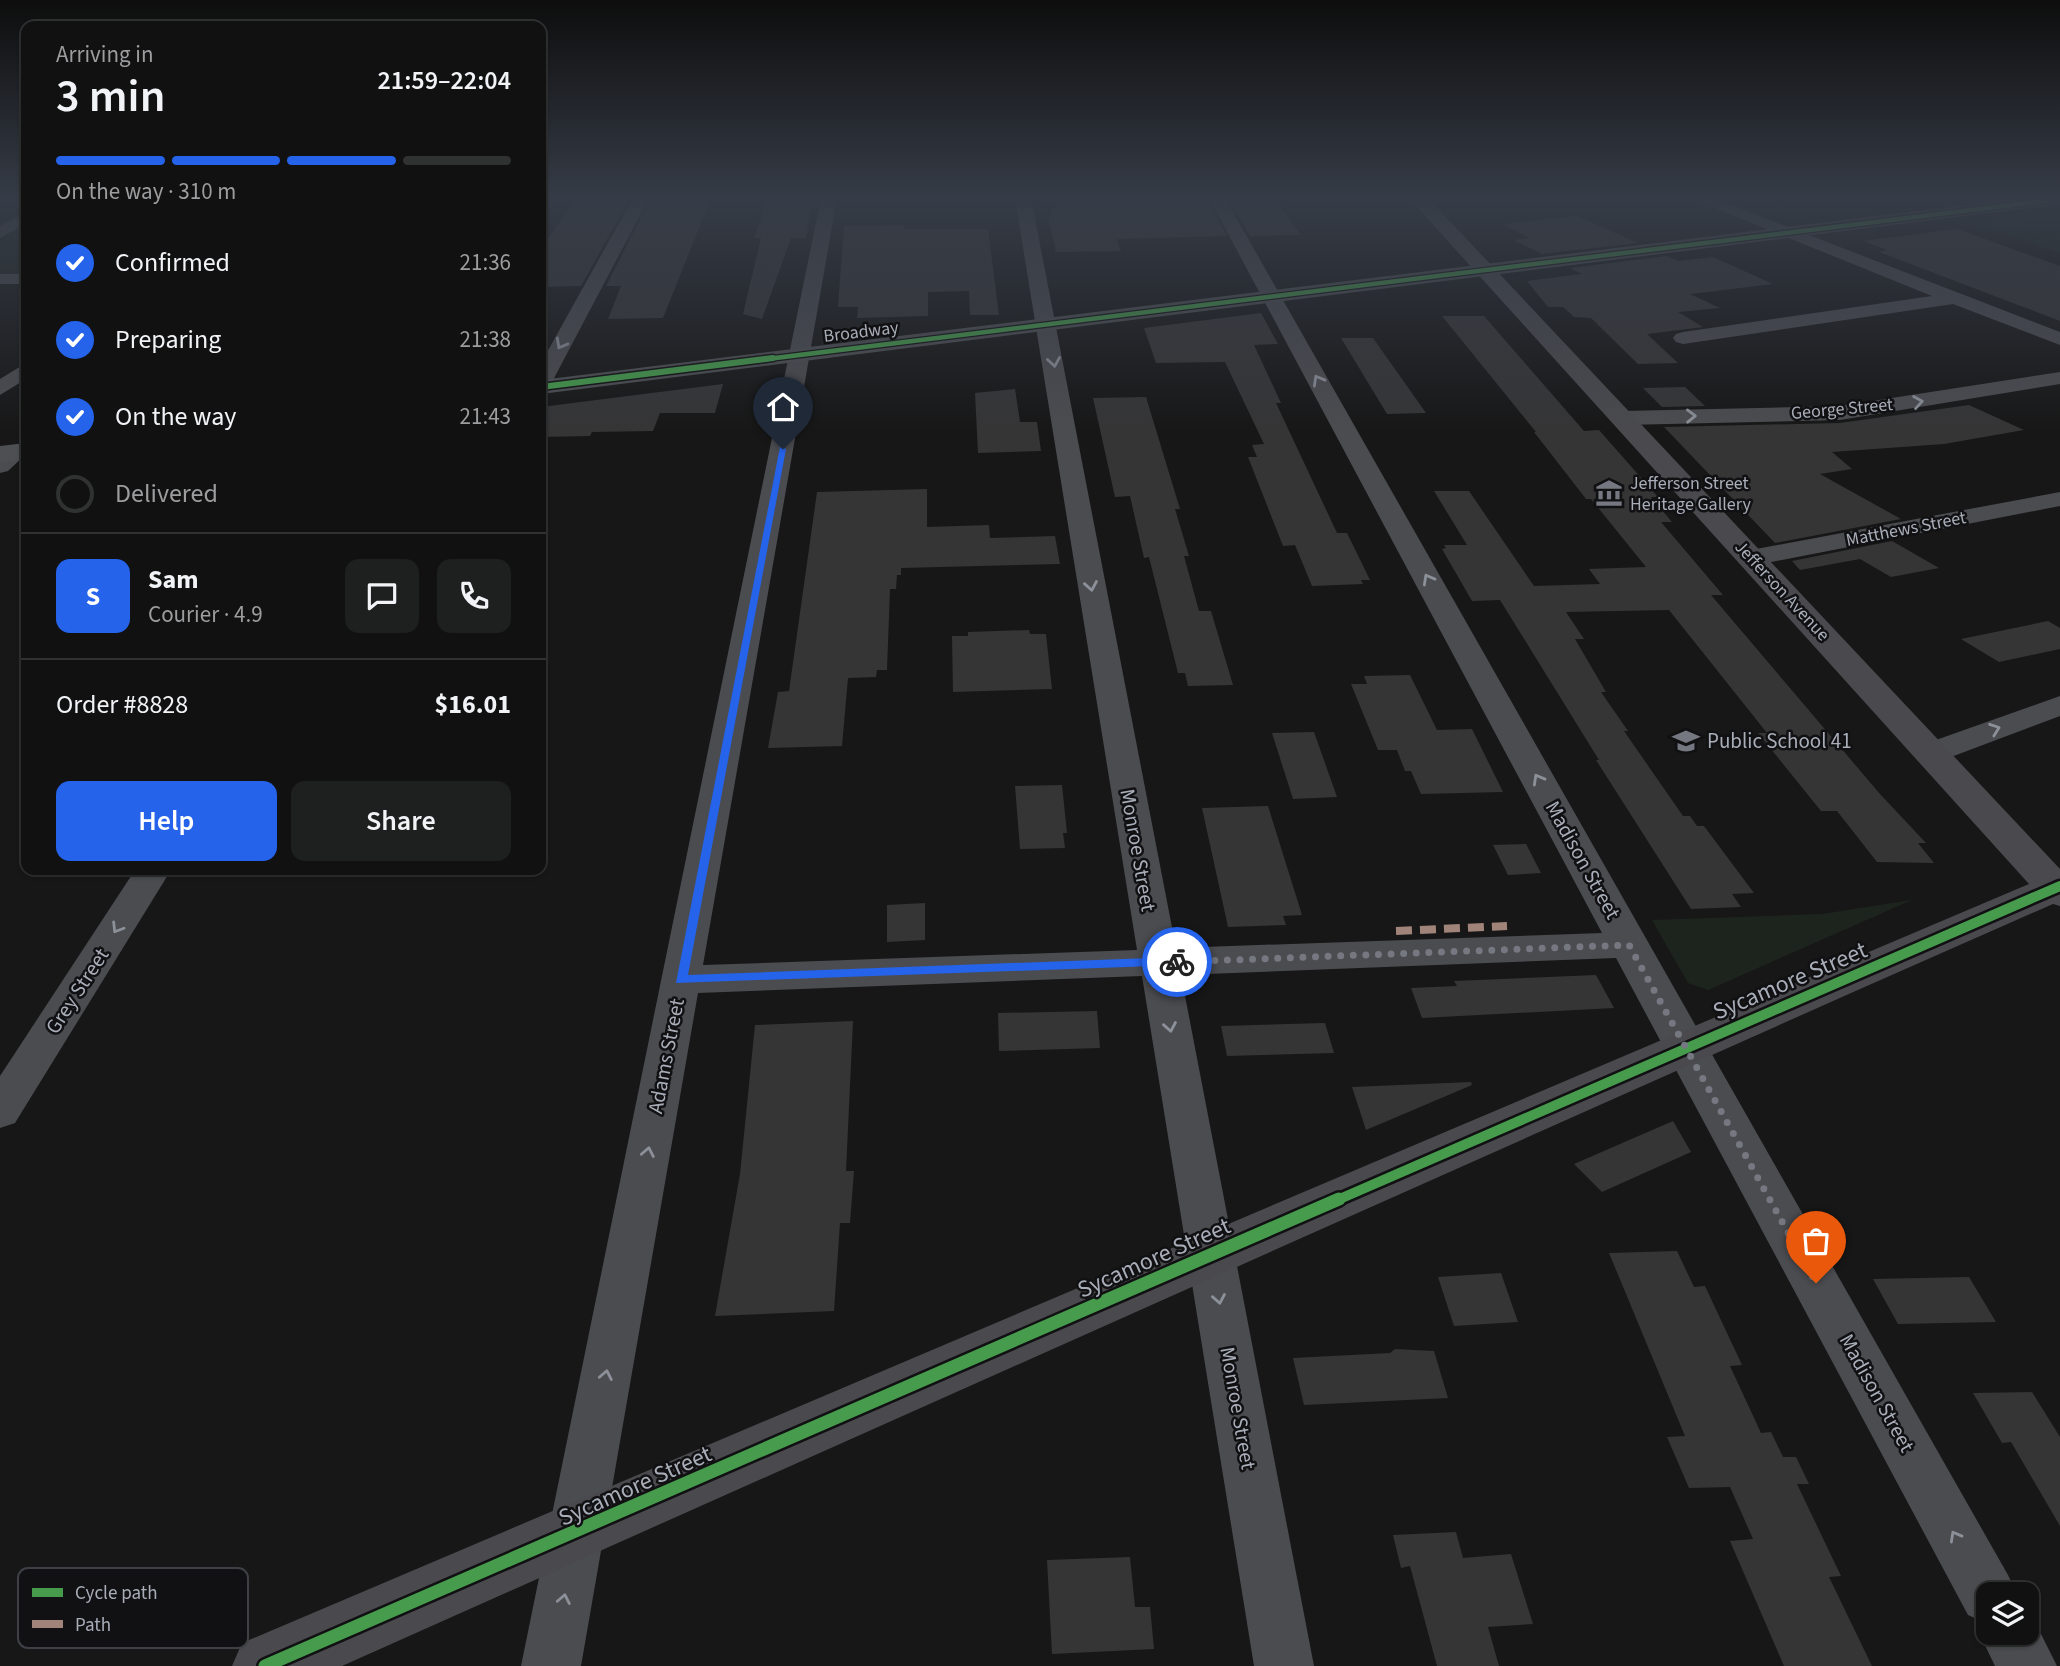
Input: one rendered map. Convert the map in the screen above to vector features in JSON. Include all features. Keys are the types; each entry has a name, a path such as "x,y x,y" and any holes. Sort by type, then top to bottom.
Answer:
{"main road":[{"name":"Broadway","path":"546,384 1441,276"}],"street":[{"path":"546,376 599,276"},
{"name":"Adams Street","path":"551,1666 816,276"},
{"name":"Monroe Street","path":"1038,276 1284,1666"},
{"name":"Madison Street","path":"1260,276 1981,1582"},
{"name":"Jefferson Avenue","path":"1492,276 2059,889"},
{"path":"1897,276 2060,339"},
{"path":"0,279 21,279"},
{"path":"1683,338 1954,298"},
{"path":"0,389 21,373"},
{"name":"George Street","path":"1623,418 1849,413 2060,378"},
{"name":"Matthews Street","path":"1751,558 2060,499"},
{"path":"1931,753 2060,705"},
{"name":"Grey Street","path":"0,1111 150,875"},
{"name":"Sycamore Street","path":"265,1666 576,1534 1686,1047 2059,889"},
{"path":"680,980 1629,945"},
{"path":"2016,1645 2027,1666"}],"shaded area":[{"path":"1912,900 1708,990 1688,983 1652,920 1822,914"}],"building":[{"path":"546,276 587,276 581,286 546,287"},
{"path":"611,276 680,276 663,318 608,319 621,286 606,286"},
{"path":"752,276 777,276 762,319 743,314"},
{"path":"840,276 994,276 999,315 970,315 969,291 928,292 928,316 857,318 858,307 838,307"},
{"path":"1568,276 1755,276 1773,284 1690,294 1720,308 1678,312 1703,327 1647,334 1678,363 1638,364 1591,318 1574,317 1563,307 1548,307 1527,281"},
{"path":"1941,276 2060,276 2060,321"},
{"path":"1261,313 1278,344 1254,345 1281,403 1276,403 1337,533 1347,533 1370,580 1361,580 1363,584 1312,586 1295,545 1283,546 1248,457 1257,457 1252,445 1264,444 1225,362 1156,363 1144,328"},
{"path":"1442,316 1484,316 1584,431 1599,430 1658,497 1651,497 1672,522 1661,522 1723,595 1711,595 1880,794 1926,843 1918,843 1934,863 1877,862 1837,811 1821,811 1758,733 1767,733 1669,610 1566,612 1584,639 1575,639 1606,692 1601,692 1628,731 1624,731 1683,816 1690,816 1697,826 1704,826 1754,893 1732,894 1741,907 1691,909 1596,760 1599,760 1500,600 1472,601 1442,549 1446,548 1444,545 1467,545 1434,491 1469,491 1534,586 1600,584 1589,569 1646,567 1591,499 1586,499 1536,432"},
{"path":"1341,338 1373,338 1426,413 1387,414"},
{"path":"723,384 715,413 660,413 653,431 592,432 590,436 546,437 546,406"},
{"path":"1685,387 1705,406 1662,407 1643,388"},
{"path":"1015,389 1020,422 1037,422 1041,451 978,453 975,393"},
{"path":"1146,397 1180,509 1175,509 1189,556 1184,556 1199,611 1211,611 1233,685 1188,686 1185,673 1178,673 1149,557 1144,558 1130,496 1115,497 1093,398"},
{"path":"1969,405 2024,430 1944,444 1832,452 1852,469 1820,474 1901,519 1775,543 1664,427 1840,423"},
{"path":"927,489 927,527 989,525 990,538 1055,536 1060,564 901,568 901,575 897,575 896,589 890,589 887,670 877,670 876,677 848,678 842,746 768,748 778,692 789,691 817,492"},
{"path":"1892,541 1939,568 1891,577 1860,559 1800,570 1792,561"},
{"path":"2048,621 2060,628 2060,649 1999,662 1961,639"},
{"path":"1029,630 1030,634 1046,634 1052,689 953,692 952,636 968,636 968,632"},
{"path":"1410,675 1437,730 1472,729 1503,792 1421,794 1411,771 1405,771 1397,750 1378,750 1351,684 1367,684 1364,676"},
{"path":"1314,732 1337,797 1293,799 1272,733"},
{"path":"1062,785 1067,833 1063,833 1065,848 1020,849 1015,786"},
{"path":"1268,806 1302,915 1283,916 1286,925 1228,927 1202,808"},
{"path":"1526,844 1541,873 1508,875 1493,845"},
{"path":"925,903 925,940 887,942 887,905"},
{"path":"1596,975 1614,1008 1422,1018 1411,988 1457,986 1454,981"},
{"path":"1097,1011 1100,1048 999,1051 998,1013"},
{"path":"853,1021 846,1171 854,1171 850,1223 840,1223 834,1311 715,1316 740,1174 755,1025"},
{"path":"1325,1023 1334,1053 1227,1056 1221,1026"},
{"path":"1471,1082 1472,1085 1366,1130 1352,1087"},
{"path":"1673,1121 1691,1152 1602,1192 1574,1164"},
{"path":"1677,1251 1694,1287 1705,1286 1742,1365 1730,1366 1761,1433 1771,1432 1783,1457 1796,1457 1809,1484 1797,1484 1841,1576 1829,1577 1872,1666 1784,1666 1730,1541 1753,1539 1730,1487 1689,1488 1667,1437 1685,1436 1609,1253"},
{"path":"1501,1273 1518,1322 1454,1326 1438,1277"},
{"path":"1969,1277 1996,1322 1898,1324 1873,1279"},
{"path":"1395,1349 1434,1351 1448,1398 1304,1405 1293,1358 1390,1353"},
{"path":"2032,1392 2060,1437 2060,1526 2011,1442 2002,1443 1973,1393"},
{"path":"1456,1532 1463,1558 1511,1554 1533,1624 1488,1627 1499,1666 1437,1666 1410,1566 1401,1568 1393,1535"},
{"path":"1130,1557 1135,1607 1150,1607 1154,1649 1052,1654 1047,1560"}],"marked path":[{"path":"1396,931 1507,926"}],"cycle path":[{"path":"546,386 1440,276"},
{"path":"265,1666 2060,886"}],"way so far":[{"path":"1177,962 1629,945 1816,1283"}],"place":[{"name":"Jefferson Street Heritage Gallery","path":"1609,493"},
{"name":"Public School 41","path":"1686,741"}],"route":[{"path":"783,449 680,980 1177,962"}]}
